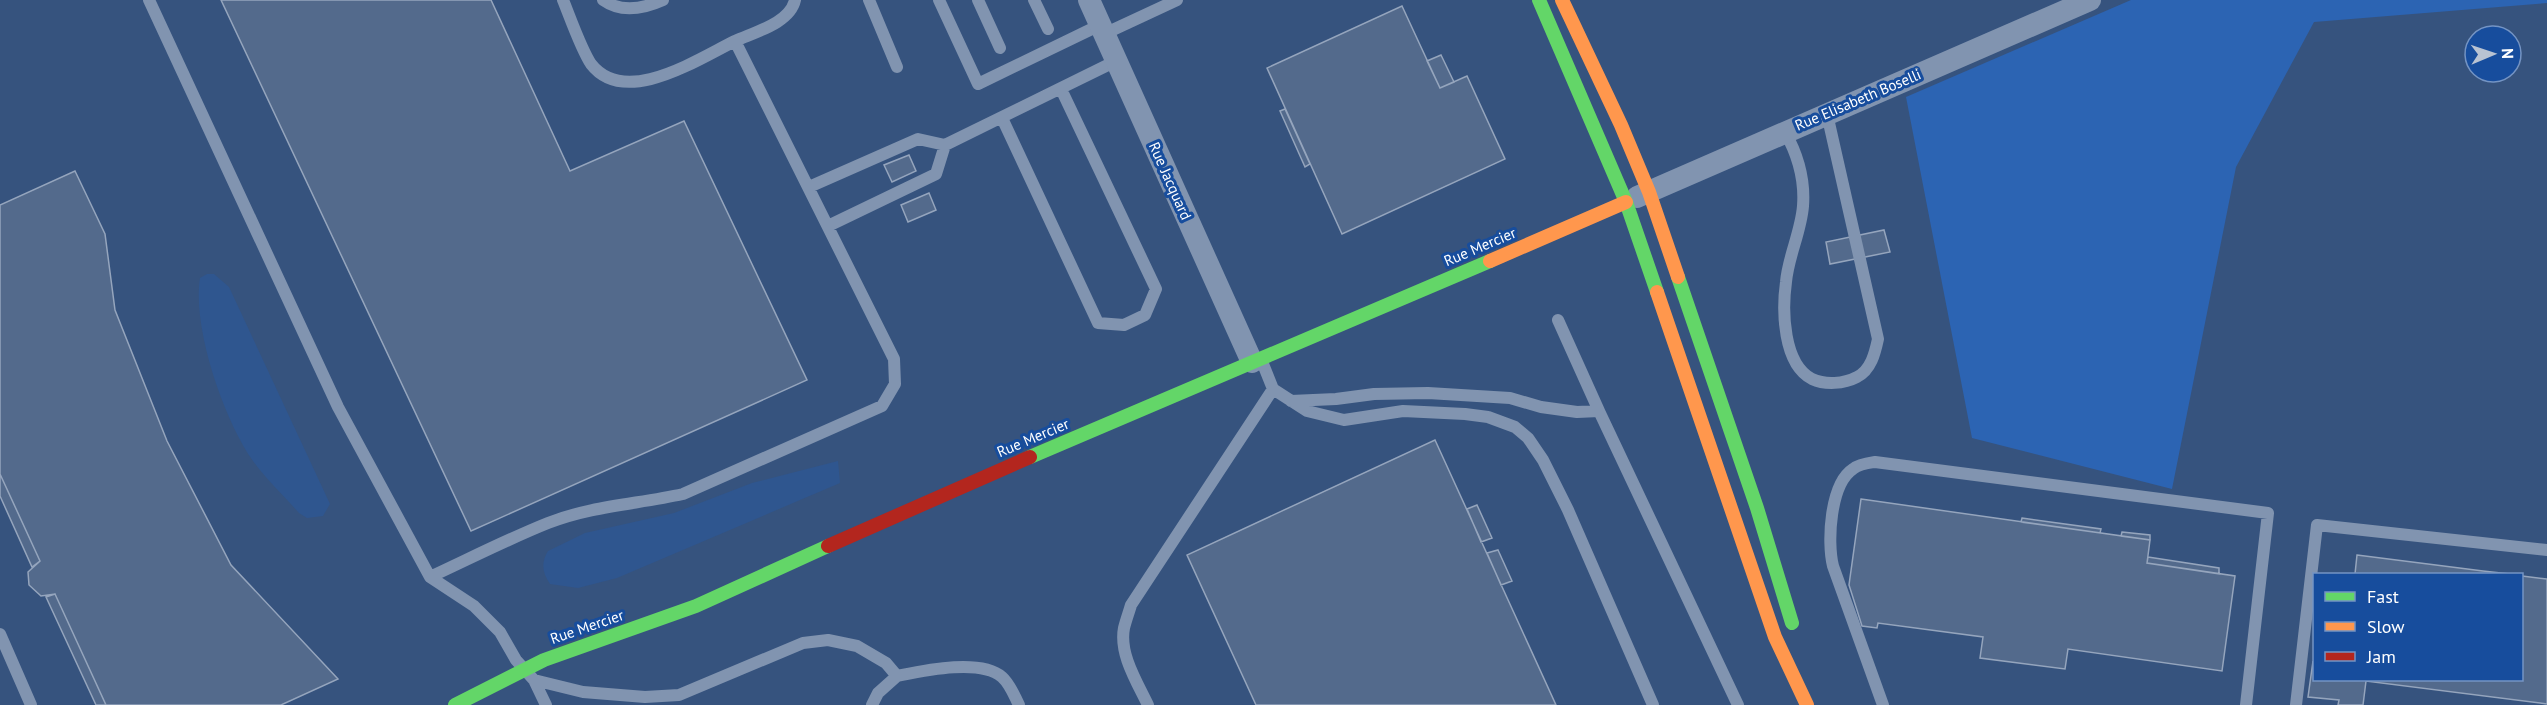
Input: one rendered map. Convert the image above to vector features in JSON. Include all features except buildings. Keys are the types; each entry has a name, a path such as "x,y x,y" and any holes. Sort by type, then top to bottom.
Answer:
{"main road":[{"path":"1539,0 1626,202 1775,637 1807,705"},
{"path":"1562,0 1621,125 1649,192 1757,508 1797,639"},
{"name":"Rue Mercier","path":"455,705 523,668 601,638 680,614 906,511 1626,202"},
{"path":"1808,672 1818,705"}],"street":[{"name":"Rue Jacquard","path":"1089,0 1256,360"},
{"name":"Rue Elisabeth Boselli","path":"1626,202 2090,0"}],"lane":[{"path":"149,0 338,407 430,577 474,606 500,632 523,668 534,680 546,705"},
{"path":"563,0 591,64 609,79 628,83 656,78 784,18 793,9 795,0"},
{"path":"603,0 629,9 645,8 663,0"},
{"path":"869,0 897,67"},
{"path":"939,0 978,84 1102,29 1177,0"},
{"path":"978,0 1000,48"},
{"path":"1034,0 1047,29"},
{"path":"430,577 549,522 620,503 647,502 683,494 882,406 895,384 894,359 735,41"},
{"path":"809,188 918,139 945,145 1116,61"},
{"path":"1002,118 1098,323 1124,325 1144,315 1156,290 1061,89"},
{"path":"1785,132 1797,154 1803,183 1803,207 1786,282 1785,327 1791,356 1803,373 1814,380 1832,383 1851,380 1861,375 1873,359 1878,339 1827,114"},
{"path":"828,226 936,174 945,145"},
{"path":"1558,320 1738,705"},
{"path":"1256,360 1273,389 1307,411 1344,420 1403,411 1465,414 1488,417 1515,427 1528,438 1543,460 1568,510 1653,705"},
{"path":"1148,705 1129,664 1124,642 1124,630 1131,605 1273,389"},
{"path":"1291,401 1374,394 1428,393 1510,398 1550,409 1577,412 1599,411"},
{"path":"1883,705 1833,566 1830,546 1838,489 1852,469 1875,462 2268,513 2246,705"},
{"path":"2296,705 2317,525 2547,550"},
{"path":"0,634 31,705"},
{"path":"534,680 583,692 651,697 679,695 803,643 828,640 857,646 886,663 897,676"},
{"path":"872,705 878,693 897,676 930,669 963,666 986,670 1001,676 1012,689 1019,705"},
{"path":"651,697 664,705"}],"shaded area":[{"path":"2131,0 2547,0 2547,3 2314,22 2236,167 2172,489 1972,438 1906,97"},
{"path":"207,274 214,274 229,287 330,504 323,516 307,518 299,513 253,461 231,422 213,373 201,322 200,278"},
{"path":"838,461 840,483 617,578 578,588 550,584 545,576 543,563 548,551 585,533 674,513 752,483"}],"traffic: fast":[{"path":"1539,0 1626,202 1657,292"},
{"path":"1030,457 1490,261"},
{"path":"1678,277 1757,508 1792,623"},
{"path":"455,705 544,660 696,606 828,546"}],"traffic: slow":[{"path":"1562,0 1621,125 1649,192 1678,277"},
{"path":"1490,261 1626,202"},
{"path":"1657,292 1775,637 1807,705"}],"traffic: jam":[{"path":"828,546 1030,457"}]}
